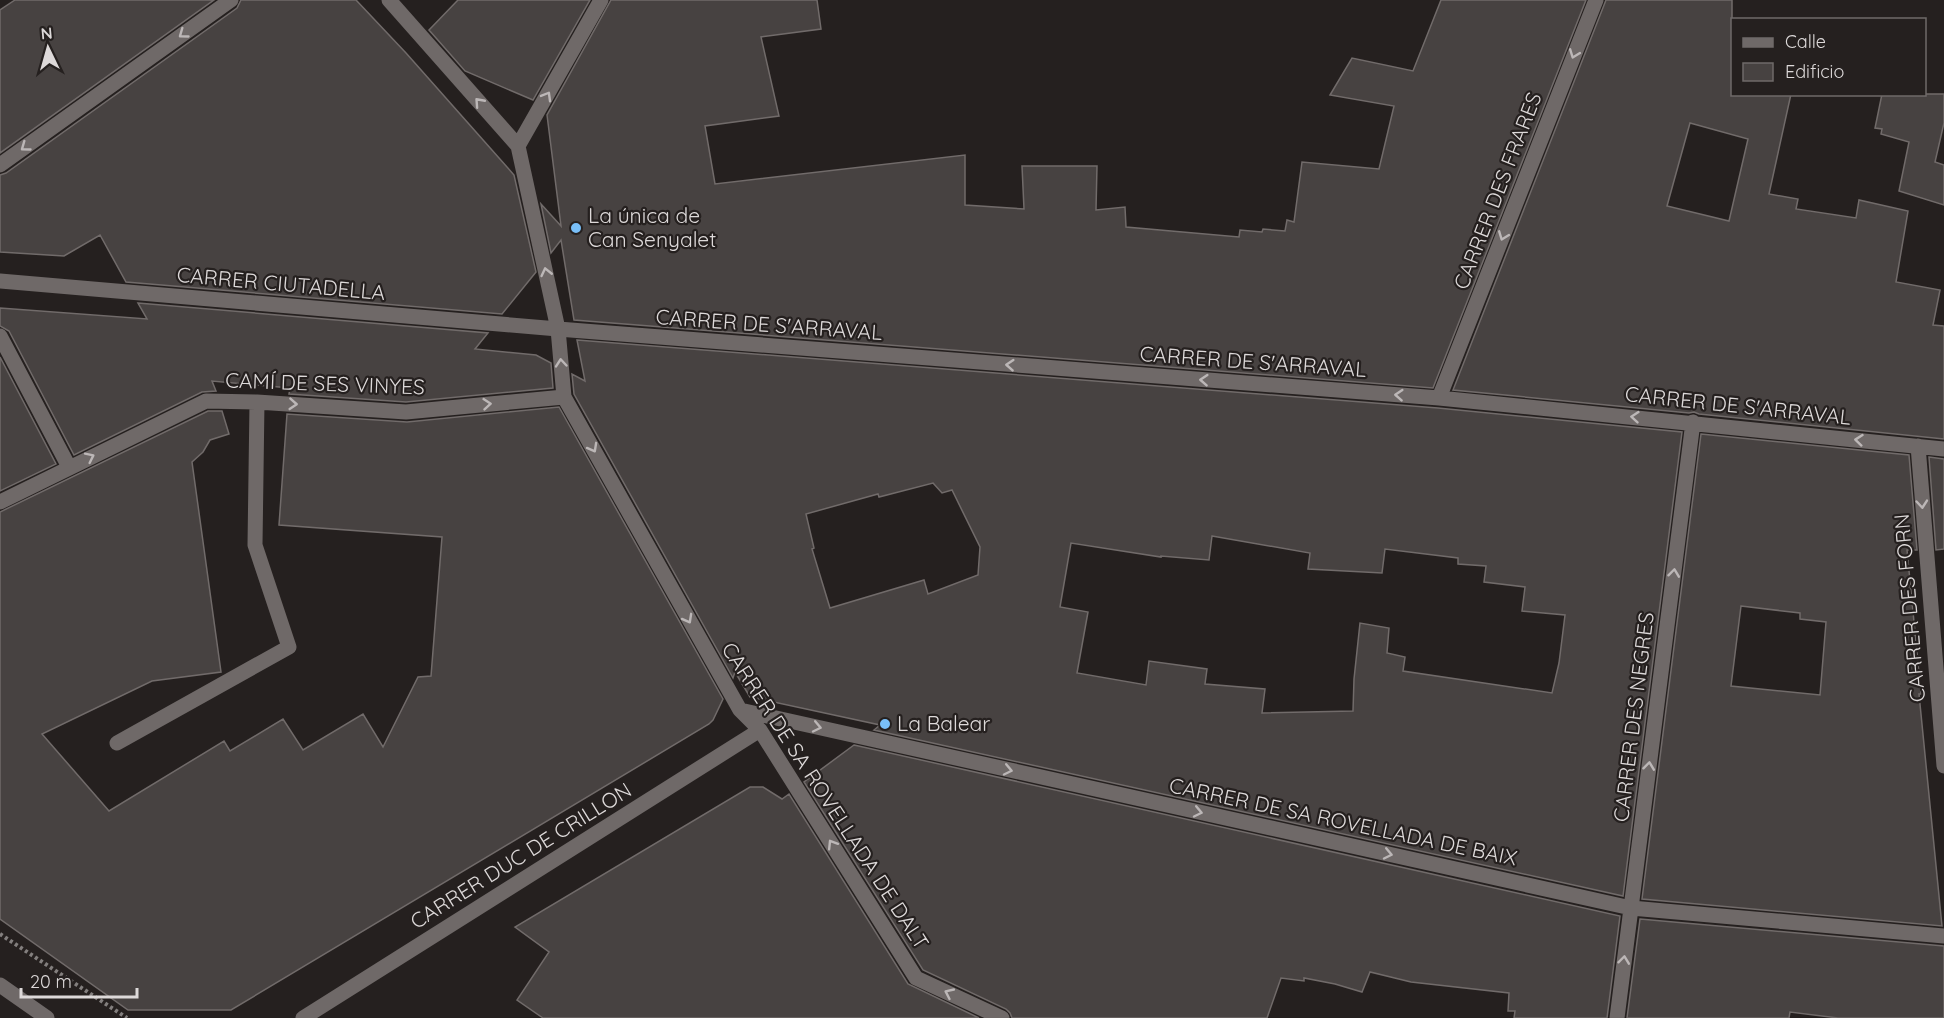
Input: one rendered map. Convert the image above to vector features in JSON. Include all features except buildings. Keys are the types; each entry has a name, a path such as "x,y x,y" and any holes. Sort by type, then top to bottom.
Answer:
{"street":[{"path":"0,165 231,0"},
{"path":"389,0 518,146 558,329 564,398"},
{"path":"518,146 601,0"},
{"name":"CARRER DES FRARES","path":"1439,398 1596,0"},
{"name":"CARRER CIUTADELLA","path":"0,281 558,329"},
{"name":"CARRER DE S'ARRAVAL","path":"558,329 1439,398 1944,449"},
{"path":"0,336 69,467"},
{"name":"CAMÍ DE SES VINYES","path":"0,502 206,401 257,402 406,412 564,398"},
{"name":"CARRER DE SA ROVELLADA DE DALT","path":"564,398 740,710 760,730 916,978 1002,1018"},
{"path":"117,743 289,647 255,546 257,402"},
{"name":"CARRER DES NEGRES","path":"1617,1018 1693,422"},
{"name":"CARRER DES FORN","path":"1918,446 1944,766"},
{"name":"CARRER DE SA ROVELLADA DE BAIX","path":"740,710 1631,908 1944,936"},
{"name":"CARRER DUC DE CRILLON","path":"303,1018 760,730"},
{"path":"0,985 47,1018"}],"path":[{"path":"0,934 127,1018"}],"place":[{"name":"La única de Can Senyalet","path":"576,228"},
{"name":"La Balear","path":"885,724"}]}
